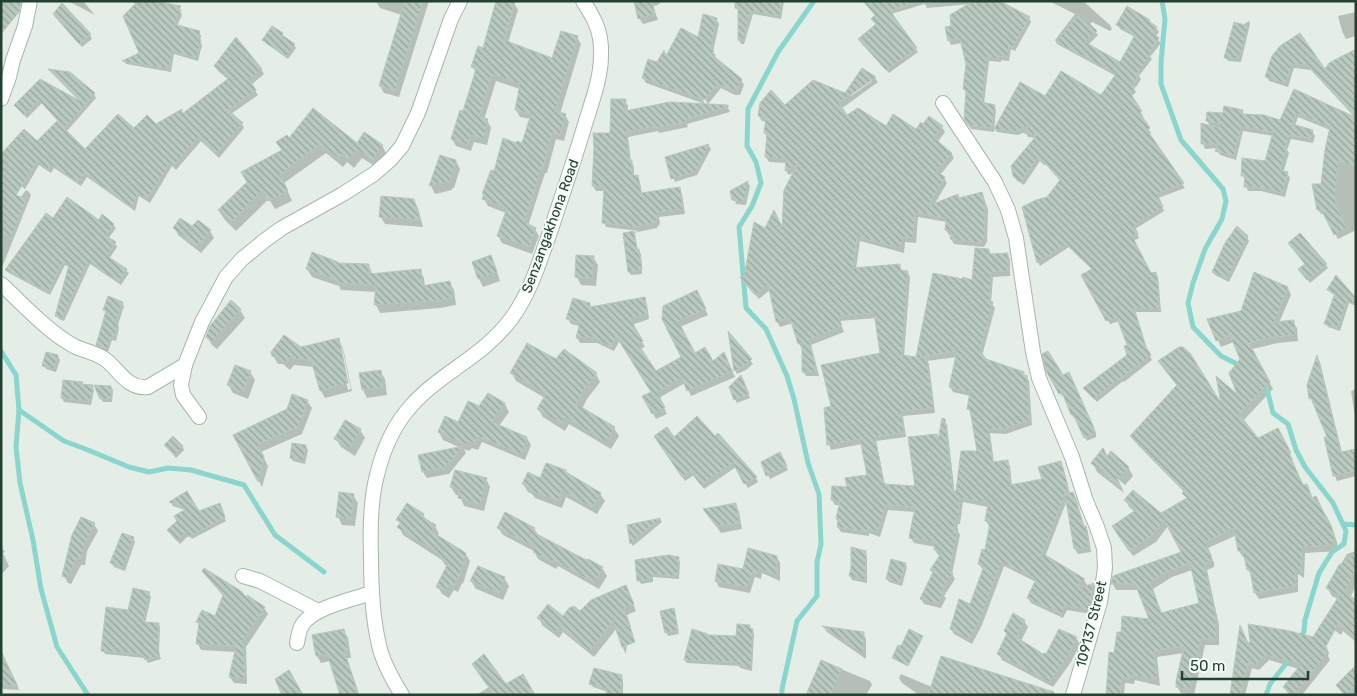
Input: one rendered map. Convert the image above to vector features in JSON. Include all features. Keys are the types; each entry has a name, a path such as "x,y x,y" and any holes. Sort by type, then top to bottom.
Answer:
{"street":[{"path":"1,99 26,26 30,1"},
{"path":"199,417 183,395 181,385 185,365 215,294 226,277 242,259 264,241 282,228 343,194 374,174 402,146 418,113 451,19 460,1"},
{"name":"Senzangakhona Road","path":"402,695 379,647 375,621 370,539 377,475 385,450 400,420 421,396 477,354 505,326 520,306 534,278 568,180 598,79 602,56 601,38 595,20 583,1"},
{"name":"109137 Street","path":"943,103 995,182 1008,210 1016,238 1039,378 1072,457 1104,548 1105,568 1100,602 1073,695"},
{"path":"1,284 56,333 74,346 105,359 128,382 142,388 148,388 185,365"},
{"path":"243,576 260,581 318,611"},
{"path":"297,643 301,628 307,618 318,611 372,593"}],"building":[{"path":"8,1 21,1 19,12 1,34 1,10"},
{"path":"138,1 154,1 181,6 174,24 200,31 198,40 201,40 196,58 172,51 169,69 122,61 139,53 123,16"},
{"path":"405,1 423,1 395,91 379,86"},
{"path":"496,1 515,1 504,40 552,58 561,31 578,36 555,111 566,114 560,135 552,133 543,167 524,222 536,228 529,247 497,236 507,208 482,199 491,170 494,171 503,138 516,143 517,141 522,143 531,114 515,110 520,84 492,74 479,117 488,119 483,139 471,135 468,145 451,139 460,110 463,111 476,69 471,67 478,46 483,48"},
{"path":"634,1 652,1 655,14 638,19"},
{"path":"735,1 782,1 779,16 751,11 743,41 738,40 738,9 735,8"},
{"path":"863,1 911,1 911,4 890,11 917,48 886,70 858,39 876,24 871,19 875,15"},
{"path":"973,1 1000,1 1030,17 1012,48 1009,46 1008,57 999,56 999,59 987,57 982,102 995,105 992,128 968,125 964,119 966,90 963,89 966,64 960,39 948,41 945,27 951,26 950,15"},
{"path":"62,3 91,34 79,44 53,14"},
{"path":"1127,6 1150,20 1157,27 1153,33 1159,38 1149,53 1151,54 1137,73 1139,74 1134,84 1129,83 1135,87 1130,93 1150,128 1147,130 1184,183 1157,194 1163,207 1134,225 1138,234 1132,236 1151,273 1156,272 1158,282 1159,309 1134,308 1146,347 1151,355 1094,399 1083,388 1127,355 1124,346 1127,345 1117,318 1106,321 1081,275 1092,269 1066,244 1037,263 1022,207 1047,197 1060,180 1043,161 1037,158 1021,182 1013,176 1011,166 1037,135 1024,133 1030,125 1015,132 994,129 1020,82 1045,96 1061,71 1101,95 1116,74 1056,42 1079,14 1097,31 1085,42 1120,62 1135,35 1116,25"},
{"path":"703,14 717,18 711,48 714,51 711,54 742,79 737,90 732,90 718,84 704,100 642,78 648,59 657,62 664,50 666,56 681,28 698,37"},
{"path":"1234,22 1248,26 1239,59 1224,58"},
{"path":"272,26 295,44 286,57 262,40"},
{"path":"1300,33 1325,69 1329,63 1356,49 1356,166 1338,161 1335,193 1336,205 1347,228 1334,235 1321,209 1317,210 1312,184 1321,184 1330,127 1296,113 1292,124 1313,130 1311,138 1289,135 1280,170 1288,172 1282,193 1257,187 1244,187 1245,176 1241,176 1242,158 1265,161 1273,132 1241,127 1234,156 1215,151 1218,144 1201,144 1201,123 1219,128 1220,123 1206,121 1207,112 1223,113 1224,106 1243,110 1242,114 1264,115 1280,120 1294,89 1355,117 1307,65 1292,64 1286,83 1265,77 1272,56 1280,46"},
{"path":"236,37 262,69 249,80 256,90 228,110 243,123 216,154 198,138 173,166 170,163 147,199 137,193 133,208 84,173 78,182 51,165 48,169 37,161 16,195 26,199 11,238 1,232 1,154 24,129 37,141 57,121 85,149 118,114 134,128 147,115 156,124 182,109 182,114 229,78 214,66"},
{"path":"862,68 876,77 839,103 847,115 858,108 886,126 893,114 916,129 929,116 943,126 934,138 952,153 936,171 945,177 928,206 958,194 959,198 982,192 985,203 985,237 981,243 950,239 951,231 945,230 946,218 915,213 913,238 902,237 901,248 857,237 853,268 900,264 900,270 908,271 902,355 916,357 933,273 972,280 975,248 989,249 989,254 1008,253 1008,271 991,272 989,301 993,302 980,351 986,359 1024,372 1024,377 1027,375 1030,420 1003,429 988,429 993,462 1008,460 1010,485 1042,479 1038,467 1061,461 1068,487 1066,493 1073,492 1084,526 1086,526 1089,547 1074,549 1065,494 1042,554 1040,554 1047,556 1085,579 1078,584 1080,588 1094,583 1089,610 1065,605 1061,614 1027,598 1036,579 1001,562 980,619 969,639 950,629 959,599 970,604 984,566 978,564 982,549 985,550 990,522 985,521 988,503 960,498 958,520 956,519 953,534 958,529 949,571 953,573 941,591 944,592 938,604 920,599 933,572 930,570 942,552 934,550 935,542 909,538 915,507 886,505 878,532 867,529 867,532 837,527 838,520 836,519 840,501 831,500 832,486 847,487 845,478 867,475 860,439 827,445 824,408 831,406 821,365 880,353 874,313 838,316 842,326 809,340 817,371 802,372 802,343 798,344 790,318 776,322 768,284 755,295 740,277 744,277 754,222 765,228 774,210 782,227 784,190 797,165 785,171 786,159 765,157 767,134 764,133 766,118 758,116 760,103 771,90 785,105 813,80 845,93","holes":["957,351 949,387 970,392 967,409 970,410 977,451 961,451 956,491 953,491 945,419 942,418 938,441 937,434 908,437 915,486 884,484 875,437 904,432 901,411 933,408 927,358 920,357"]},
{"path":"48,69 70,72 95,93 65,128 39,100 24,115 14,105 40,79 80,101"},
{"path":"611,99 626,99 625,111 670,102 728,105 728,107 685,119 686,122 626,132 630,161 632,160 632,176 638,175 641,193 680,187 683,209 657,212 658,219 655,223 631,228 630,226 602,223 604,187 592,186 593,133 610,133"},
{"path":"313,108 357,143 364,132 383,145 372,160 357,149 349,159 342,154 338,158 320,144 280,174 288,191 268,201 263,190 230,223 218,210 247,182 241,172 282,150 276,142 287,135 289,138"},
{"path":"709,144 695,172 671,179 665,157"},
{"path":"440,155 456,160 450,181 429,186"},
{"path":"748,181 744,202 732,200 730,191"},
{"path":"381,196 414,199 420,220 379,217"},
{"path":"67,197 99,220 102,214 114,224 106,236 116,242 107,256 127,269 119,282 88,262 62,318 55,316 69,265 63,262 48,292 5,270 46,213 53,218"},
{"path":"180,218 192,226 198,220 211,230 197,247 173,228"},
{"path":"1237,226 1248,236 1227,279 1212,272 1225,243"},
{"path":"634,231 642,269 628,272 623,233"},
{"path":"1300,233 1327,264 1307,280 1298,269 1305,264 1288,243"},
{"path":"312,252 338,263 369,264 369,274 421,269 422,286 450,281 453,298 374,305 376,285 336,283 337,280 306,269"},
{"path":"491,255 497,272 478,279 472,262"},
{"path":"576,255 594,256 592,278 575,277"},
{"path":"1254,272 1288,287 1274,322 1294,320 1295,335 1274,337 1249,343 1270,382 1239,414 1258,438 1278,428 1291,453 1289,454 1303,485 1307,484 1312,498 1316,496 1330,523 1335,545 1302,547 1301,573 1295,569 1296,586 1254,593 1250,570 1247,570 1243,551 1238,551 1234,528 1205,542 1211,555 1211,561 1204,564 1216,618 1216,639 1201,639 1190,690 1176,687 1184,646 1154,651 1157,680 1131,675 1131,678 1122,677 1120,695 1106,695 1109,652 1114,653 1117,632 1121,632 1122,616 1149,619 1135,584 1111,584 1113,576 1181,552 1164,520 1152,535 1129,551 1112,526 1136,510 1124,500 1133,490 1161,513 1187,498 1182,493 1184,491 1130,436 1177,385 1158,361 1179,347 1183,347 1190,353 1221,403 1216,376 1237,394 1229,373 1240,359 1230,335 1216,341 1207,319 1241,311","holes":["1190,563 1199,603 1161,613 1150,582 1168,571"]},
{"path":"1336,275 1356,298 1356,305 1347,300 1338,328 1324,324 1335,293 1327,290"},
{"path":"697,290 706,309 678,321 695,353 705,347 713,361 724,352 732,371 687,391 682,378 657,392 665,408 652,414 642,396 651,392 616,336 611,347 593,337 576,338 580,322 566,319 573,298 590,303 590,307 645,297 647,314 630,319 643,341 638,344 656,371 681,357 662,319 663,306"},
{"path":"108,296 123,302 115,323 118,324 114,338 111,337 106,350 96,345 106,311 103,310"},
{"path":"231,300 241,309 212,342 206,337 210,326"},
{"path":"728,331 752,359 734,371"},
{"path":"284,335 301,347 339,338 348,383 320,391 311,360 289,358 285,363 272,356 271,352"},
{"path":"527,343 556,359 564,349 597,373 576,404 615,427 606,442 565,417 561,424 537,409 546,394 510,373"},
{"path":"1048,351 1063,375 1069,372 1094,428 1094,433 1084,438 1073,414 1071,415 1062,392 1059,394 1046,371 1042,354"},
{"path":"46,352 58,355 54,369 42,366"},
{"path":"1317,355 1341,452 1356,449 1356,471 1333,476 1324,437 1327,437 1311,398 1309,399 1307,385"},
{"path":"235,365 251,371 243,392 227,385"},
{"path":"381,370 383,387 362,390 359,373"},
{"path":"741,375 749,394 734,400 729,387"},
{"path":"63,380 93,385 90,402 61,398"},
{"path":"94,385 111,386 111,399 100,399"},
{"path":"488,393 505,403 492,422 527,437 521,454 478,436 474,444 468,441 465,445 438,432 445,416 458,422 468,401 479,406"},
{"path":"292,394 308,400 298,427 258,444 264,457 258,482 233,435 287,409"},
{"path":"697,416 715,436 718,433 757,477 744,484 733,463 701,485 690,471 682,477 654,436 667,427 674,437"},
{"path":"345,420 361,429 350,448 334,439"},
{"path":"173,436 183,446 174,455 164,445"},
{"path":"292,443 306,445 304,461 290,458"},
{"path":"464,446 445,467 422,472 418,455"},
{"path":"1103,448 1107,456 1111,451 1129,467 1120,478 1115,474 1122,489 1091,463"},
{"path":"780,452 787,466 766,476 761,462"},
{"path":"546,463 566,470 566,472 601,493 592,508 562,490 558,501 529,490 530,488 522,484 528,472 540,478"},
{"path":"455,470 487,478 480,504 458,498 460,490 450,487"},
{"path":"187,491 199,511 220,503 225,517 189,537 186,532 177,541 167,530 177,521 174,516 186,509 169,502"},
{"path":"339,492 354,494 351,519 336,517"},
{"path":"407,503 424,514 422,517 436,525 432,532 466,553 459,577 454,586 450,583 445,591 436,587 448,563 439,558 441,555 397,527 401,522 396,520"},
{"path":"736,503 739,523 716,526 703,509"},
{"path":"505,512 535,528 533,532 603,567 595,583 553,560 552,562 533,552 535,547 497,528"},
{"path":"81,517 95,523 84,544 81,559 77,558 67,578 62,576 72,535"},
{"path":"661,518 630,544 627,525"},
{"path":"122,533 134,537 123,568 110,563"},
{"path":"851,547 866,551 865,580 849,576"},
{"path":"748,548 777,556 777,576 759,568 758,574 752,572 747,587 715,581 718,564 743,569"},
{"path":"1356,553 1356,568 1345,592 1356,600 1356,639 1338,624 1324,650 1327,653 1294,695 1283,687 1301,664 1266,655 1256,664 1248,663 1240,695 1230,695 1240,625 1248,643 1250,642 1248,624 1313,637 1339,596 1326,588 1339,565"},
{"path":"668,555 679,557 677,576 651,574 652,579 637,581 635,560"},
{"path":"891,559 906,563 900,583 886,579"},
{"path":"478,566 505,577 499,593 470,581"},
{"path":"204,568 241,591 247,598 247,595 265,607 243,640 245,679 229,677 236,646 196,644 199,623 196,622 202,610 215,616 223,595 202,571"},
{"path":"626,585 634,604 624,608 635,642 622,647 613,621 590,651 559,627 555,632 537,618 548,604 563,616 569,608 574,606 580,611 591,600"},
{"path":"133,588 150,592 143,622 159,623 158,649 160,656 145,660 141,654 101,651 106,607 128,610"},
{"path":"674,608 678,630 665,633 660,611"},
{"path":"1013,613 1025,620 1016,637 1043,654 1046,654 1059,629 1077,637 1068,656 1049,682 997,654 1007,633 1004,631"},
{"path":"737,624 750,625 750,628 753,629 751,669 737,664 737,662 684,660 692,629 708,635 736,636"},
{"path":"822,626 864,632 863,654"},
{"path":"344,629 348,651 344,651 358,692 350,695 340,695 327,654 316,656 312,635"},
{"path":"909,629 923,636 908,666 892,658 898,645 901,646"},
{"path":"1,651 18,687 1,685"},
{"path":"484,654 506,684 523,674 535,695 487,695 492,692 472,664"},
{"path":"941,656 1054,692 1053,695 928,695"},
{"path":"821,660 842,669 830,695 806,695"},
{"path":"1356,665 1356,685 1345,695 1336,685"},
{"path":"594,668 622,675 621,695 606,695 607,689 589,684"},
{"path":"289,670 303,695 282,695 275,679"}],"waterway":[{"path":"782,695 797,621 817,596 817,562 821,544 819,494 808,463 787,376 766,329 746,308 739,227 752,206 761,183 756,162 747,146 748,109 778,52 814,1"},
{"path":"1162,1 1165,19 1161,84 1181,140 1223,189 1226,201 1222,219 1205,249 1193,283 1188,303 1193,327 1221,356 1241,366"},
{"path":"1,351 16,375 19,410 16,447 20,483 33,540 41,589 57,647 88,695"},
{"path":"1260,383 1267,389 1273,413 1288,424 1296,450 1305,467 1333,503 1346,531 1344,544 1332,552 1319,573 1300,640"},
{"path":"19,410 64,441 129,467 149,472 168,468 191,470 244,485 275,535 324,572"},
{"path":"1343,524 1356,525"},
{"path":"1266,695 1270,684 1292,656"}]}
